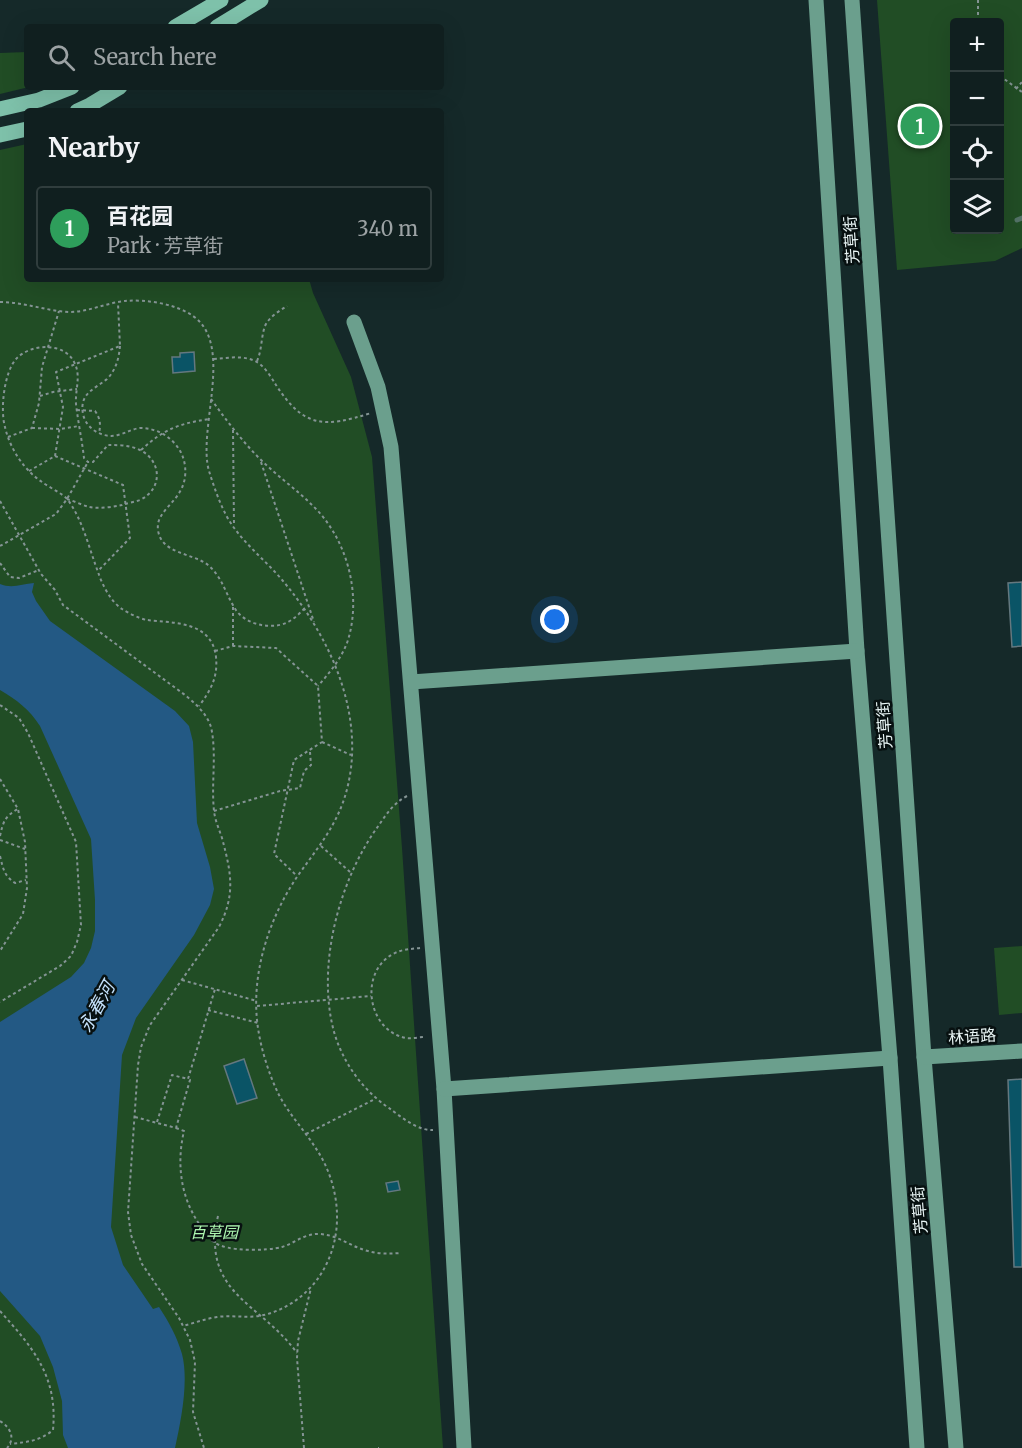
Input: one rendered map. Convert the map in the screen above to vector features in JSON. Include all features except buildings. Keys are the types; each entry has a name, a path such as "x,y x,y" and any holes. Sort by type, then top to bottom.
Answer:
{"main road":[{"path":"180,24 221,0"},
{"path":"223,24 261,0"},
{"name":"芳草街","path":"816,0 857,651 890,1058 917,1448"},
{"name":"芳草街","path":"852,0 924,1057 956,1448"},
{"path":"0,109 39,100 64,90"},
{"path":"84,108 115,90"},
{"path":"0,135 24,130"},
{"path":"354,322 378,387 391,447 444,1089 464,1448"},
{"path":"411,682 857,651"},
{"name":"林语路","path":"924,1057 1022,1051"},
{"path":"444,1089 890,1058"}],"path":[{"path":"978,0 978,18"},
{"path":"1004,80 1022,92"},
{"path":"1016,89 1022,82"},
{"path":"0,302 76,312 127,301 153,303 172,307 194,316 208,333 214,359 208,468 220,501 234,528 284,581 316,627 330,652 352,733 351,769 342,807 321,846 297,876 277,912 263,952 257,1000 258,1023 267,1064 279,1095 329,1171 336,1196 337,1220 334,1245 324,1269 311,1288 284,1307 261,1316 219,1316 183,1326"},
{"path":"118,303 120,356 113,371 87,394 83,403 86,422 99,433 109,436 138,428 151,429 160,432 178,447 184,459 184,485 177,498 165,509 159,520 157,528 160,538 174,551 197,558 213,569 241,616 253,623 276,626 287,622 304,609"},
{"path":"257,362 265,325 287,306"},
{"path":"32,428 40,396 42,367 59,311"},
{"path":"56,456 63,406 56,372 120,346"},
{"path":"48,347 60,349 70,354 76,364 77,410 84,458 87,462 93,462 108,444 128,446 141,450 155,464 158,483 140,500 113,507 91,507 67,499 24,467 4,426 3,402 8,377 16,359 28,349 48,347"},
{"path":"214,359 241,357 257,362 271,376 289,404 302,416 318,422 337,422 383,410"},
{"path":"40,396 77,389"},
{"path":"211,399 233,430 313,506 333,532 347,561 352,589 352,617 347,641 335,666 318,686"},
{"path":"77,410 95,411 101,426 99,433"},
{"path":"141,450 169,428 209,419"},
{"path":"8,436 32,428 61,429 80,426"},
{"path":"233,430 234,528"},
{"path":"28,471 56,456"},
{"path":"56,456 123,485 130,538 98,571"},
{"path":"261,459 316,627"},
{"path":"0,546 56,514 87,462"},
{"path":"67,499 81,526 105,589 121,609 144,619 172,621 196,627 208,637 215,651 217,667 214,684 199,706"},
{"path":"0,502 39,570 55,590 63,605 199,706 210,725 213,744 214,811 229,866 228,910 219,927 150,1026 141,1047 128,1212 131,1236 142,1264 190,1340 195,1362 193,1412 204,1448"},
{"path":"0,563 10,577 20,578 39,570"},
{"path":"233,606 233,646"},
{"path":"215,651 233,646 276,648 318,686 322,742"},
{"path":"0,705 18,718 28,733 76,842 81,925 77,942 70,956 60,966 0,1002"},
{"path":"322,742 351,755"},
{"path":"297,876 274,854 294,760 322,742"},
{"path":"214,811 300,788 304,771 311,765 310,751"},
{"path":"0,779 18,810 25,849 26,880 23,914 0,951"},
{"path":"419,788 395,803 366,842 351,872 330,948 329,1000 333,1028 343,1054 356,1077 375,1099 426,1130 446,1129"},
{"path":"18,810 8,815 3,822 0,838 25,849"},
{"path":"321,846 351,872"},
{"path":"0,856 8,879 15,884 26,880"},
{"path":"432,947 404,950 391,955 381,964 374,976 371,996 374,1012 382,1026 395,1034 408,1038 439,1036"},
{"path":"182,980 257,1000"},
{"path":"176,1128 214,989"},
{"path":"257,1005 371,996"},
{"path":"208,1010 258,1023"},
{"path":"157,1122 172,1075 188,1079"},
{"path":"306,1134 375,1099"},
{"path":"135,1117 184,1131 180,1164 187,1202 214,1244 239,1250 283,1247 308,1235 318,1234 335,1237 368,1252 400,1253"},
{"path":"218,1216 214,1244 221,1272 241,1300 290,1343 297,1353"},
{"path":"304,1448 297,1353 311,1288"},
{"path":"0,1311 42,1364 50,1387 54,1419 52,1430 43,1438 10,1444"},
{"path":"0,1421 8,1426 11,1432 10,1444 7,1448"}],"green space":[{"path":"877,0 1022,0 1022,248 995,261 897,270"},
{"path":"24,52 24,88 0,94 0,53"},
{"name":"百草园","path":"24,145 24,282 310,282 351,377 372,457 402,848 443,1448 0,1448 0,150"},
{"path":"1022,946 1022,1013 999,1015 994,948"}],"water":[{"name":"永春河","path":"34,583 32,592 50,621 175,711 189,726 193,742 197,823 214,889 210,905 194,935 136,1018 122,1055 111,1227 123,1265 153,1309 159,1307 182,1354 185,1376 182,1414 175,1448 68,1448 63,1435 62,1401 53,1367 40,1336 0,1291 0,1022 71,977 84,963 95,931 91,839 40,726 22,705 0,690 0,584 13,586"}],"place":[{"name":"百花园","path":"920,126"}]}
